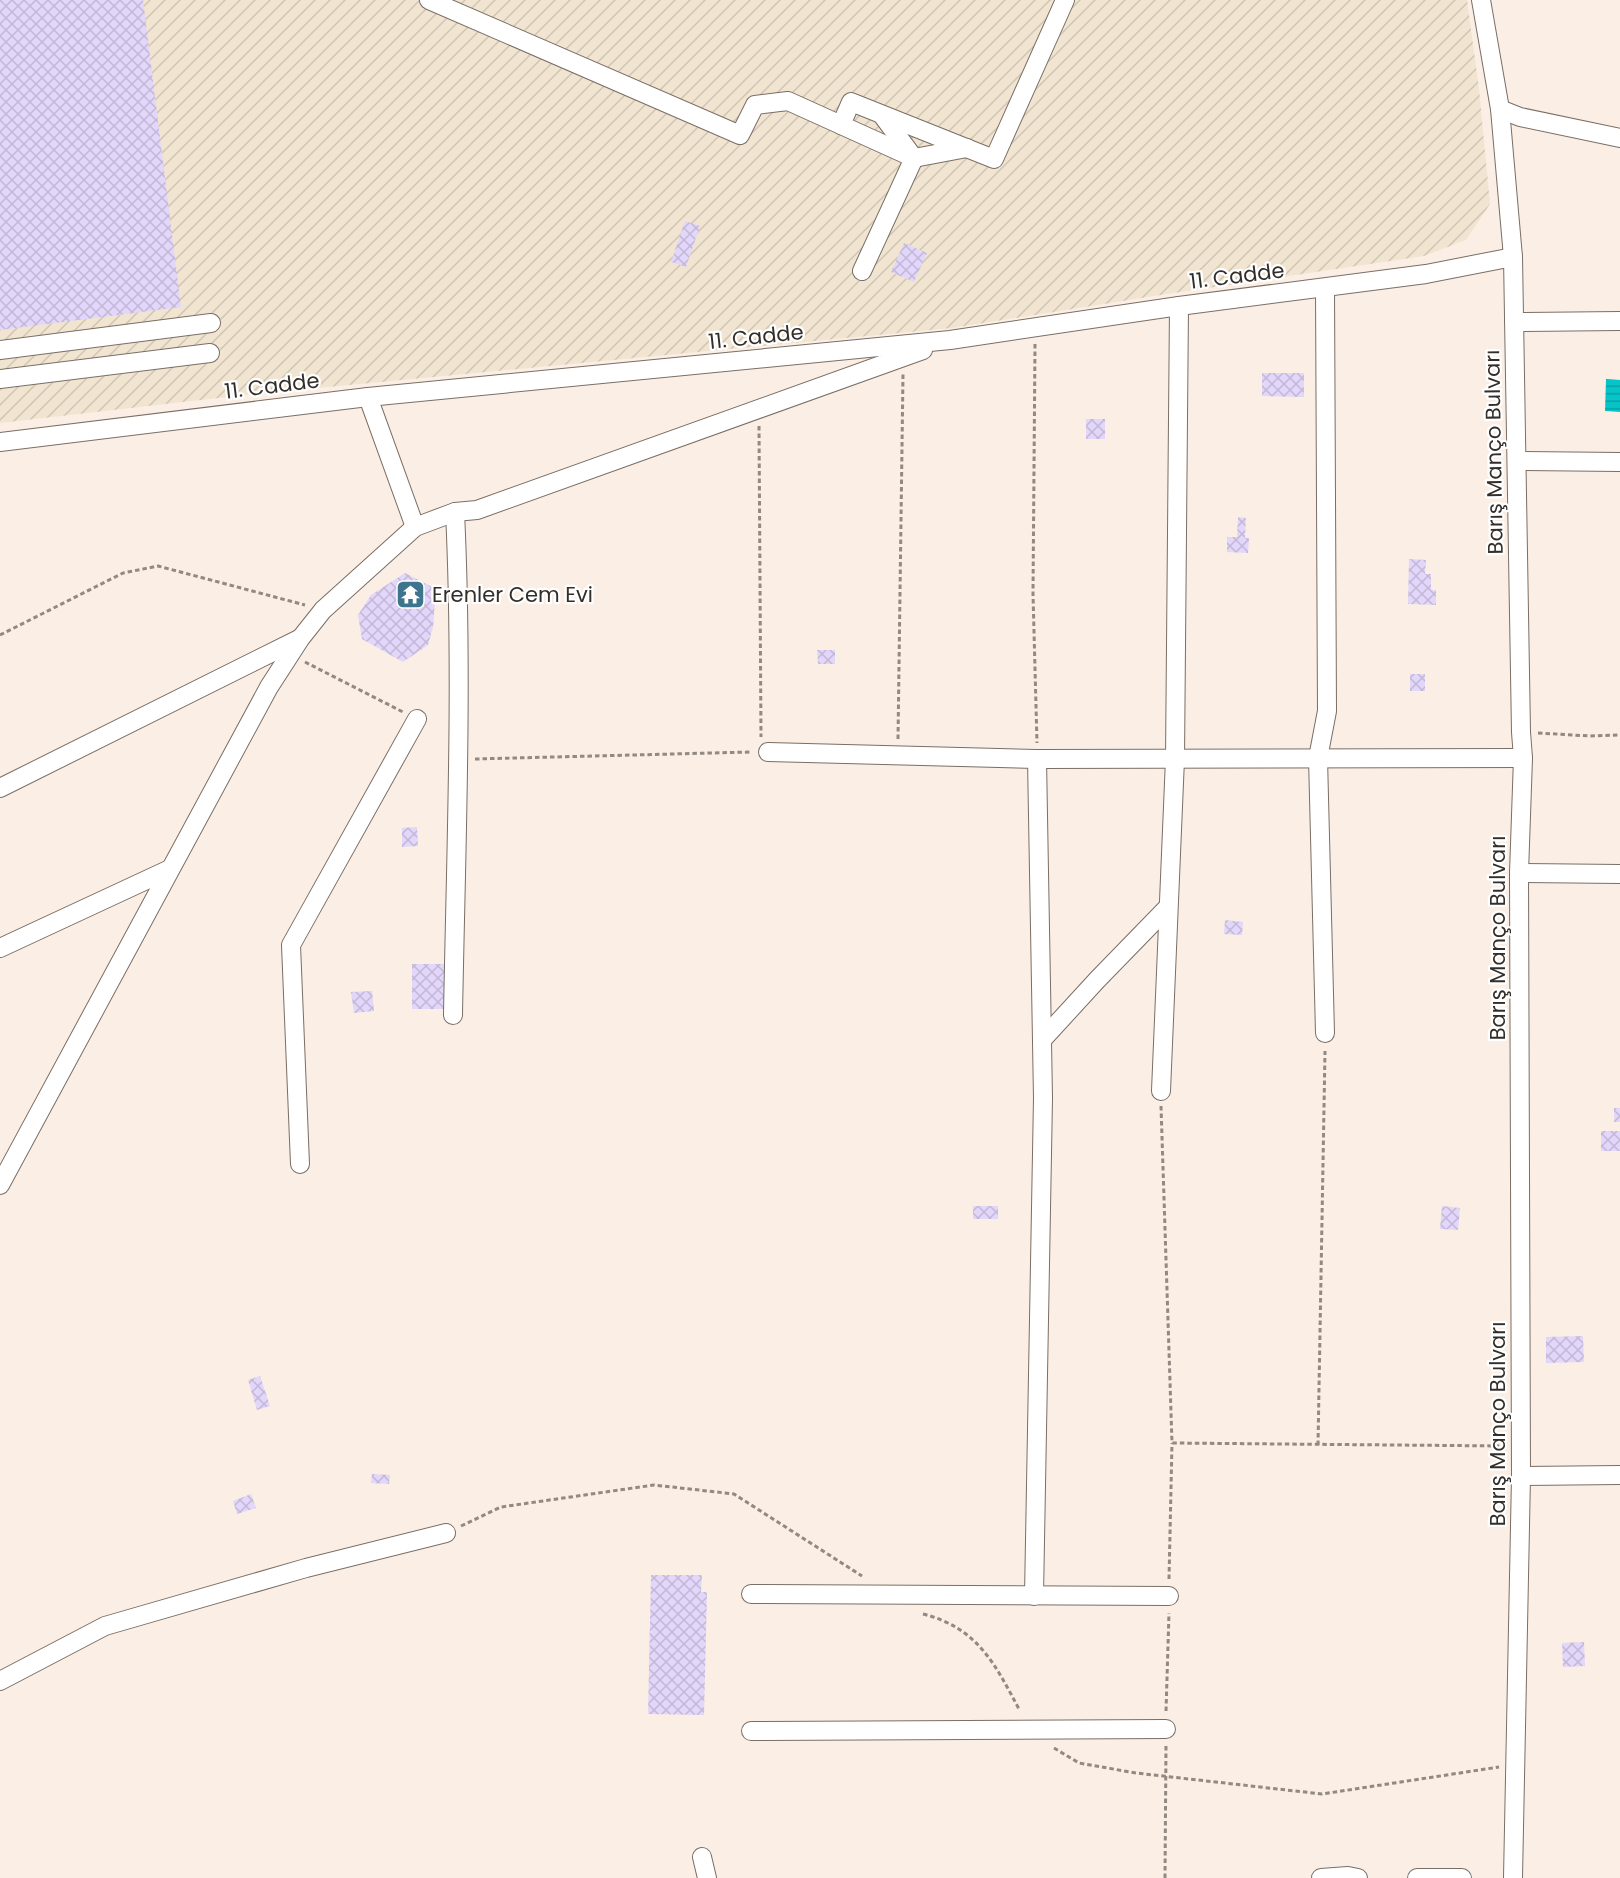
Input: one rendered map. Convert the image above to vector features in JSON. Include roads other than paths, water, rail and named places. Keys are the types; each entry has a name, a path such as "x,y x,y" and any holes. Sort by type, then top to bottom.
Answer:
{"street":[{"path":"429,0 740,135 755,105 788,101 914,158 967,148"},
{"path":"841,125 851,102 994,159 1065,0"},
{"name":"Barış Manço Bulvarı","path":"1481,0 1500,109 1513,257 1523,758 1519,873 1521,1476 1513,1878"},
{"path":"1500,109 1520,117 1620,138"},
{"path":"880,114 914,158"},
{"path":"862,271 914,158"},
{"name":"11. Cadde","path":"0,442 368,397 950,340 1179,306 1426,274 1513,257"},
{"path":"1325,288 1327,711 1318,758 1326,1033"},
{"path":"1161,1092 1175,759 1179,306"},
{"path":"1514,321 1620,321"},
{"path":"0,350 211,323"},
{"path":"0,1185 269,687 300,639 323,610 415,528 455,512 477,510 950,340"},
{"path":"0,379 210,353"},
{"path":"368,397 415,528"},
{"path":"1517,461 1620,462"},
{"path":"453,1015 459,759 455,512"},
{"path":"0,788 300,639"},
{"path":"300,1164 291,945 417,719"},
{"path":"765,752 1037,759 1523,758"},
{"path":"1034,1596 1043,1110 1037,759"},
{"path":"0,948 170,869"},
{"path":"1519,873 1620,874"},
{"path":"1042,1040 1168,907"},
{"path":"1521,1476 1620,1475"},
{"path":"0,1681 105,1626 306,1568 446,1533"},
{"path":"751,1594 1169,1596"},
{"path":"751,1731 1166,1729"},
{"path":"702,1857 707,1878"},
{"path":"1321,1878 1348,1876 1358,1878"},
{"path":"1418,1878 1462,1878"}],"water":[{"path":"1606,379 1620,380 1620,412 1605,411"}],"place":[{"name":"Erenler Cem Evi","path":"411,595"}]}
